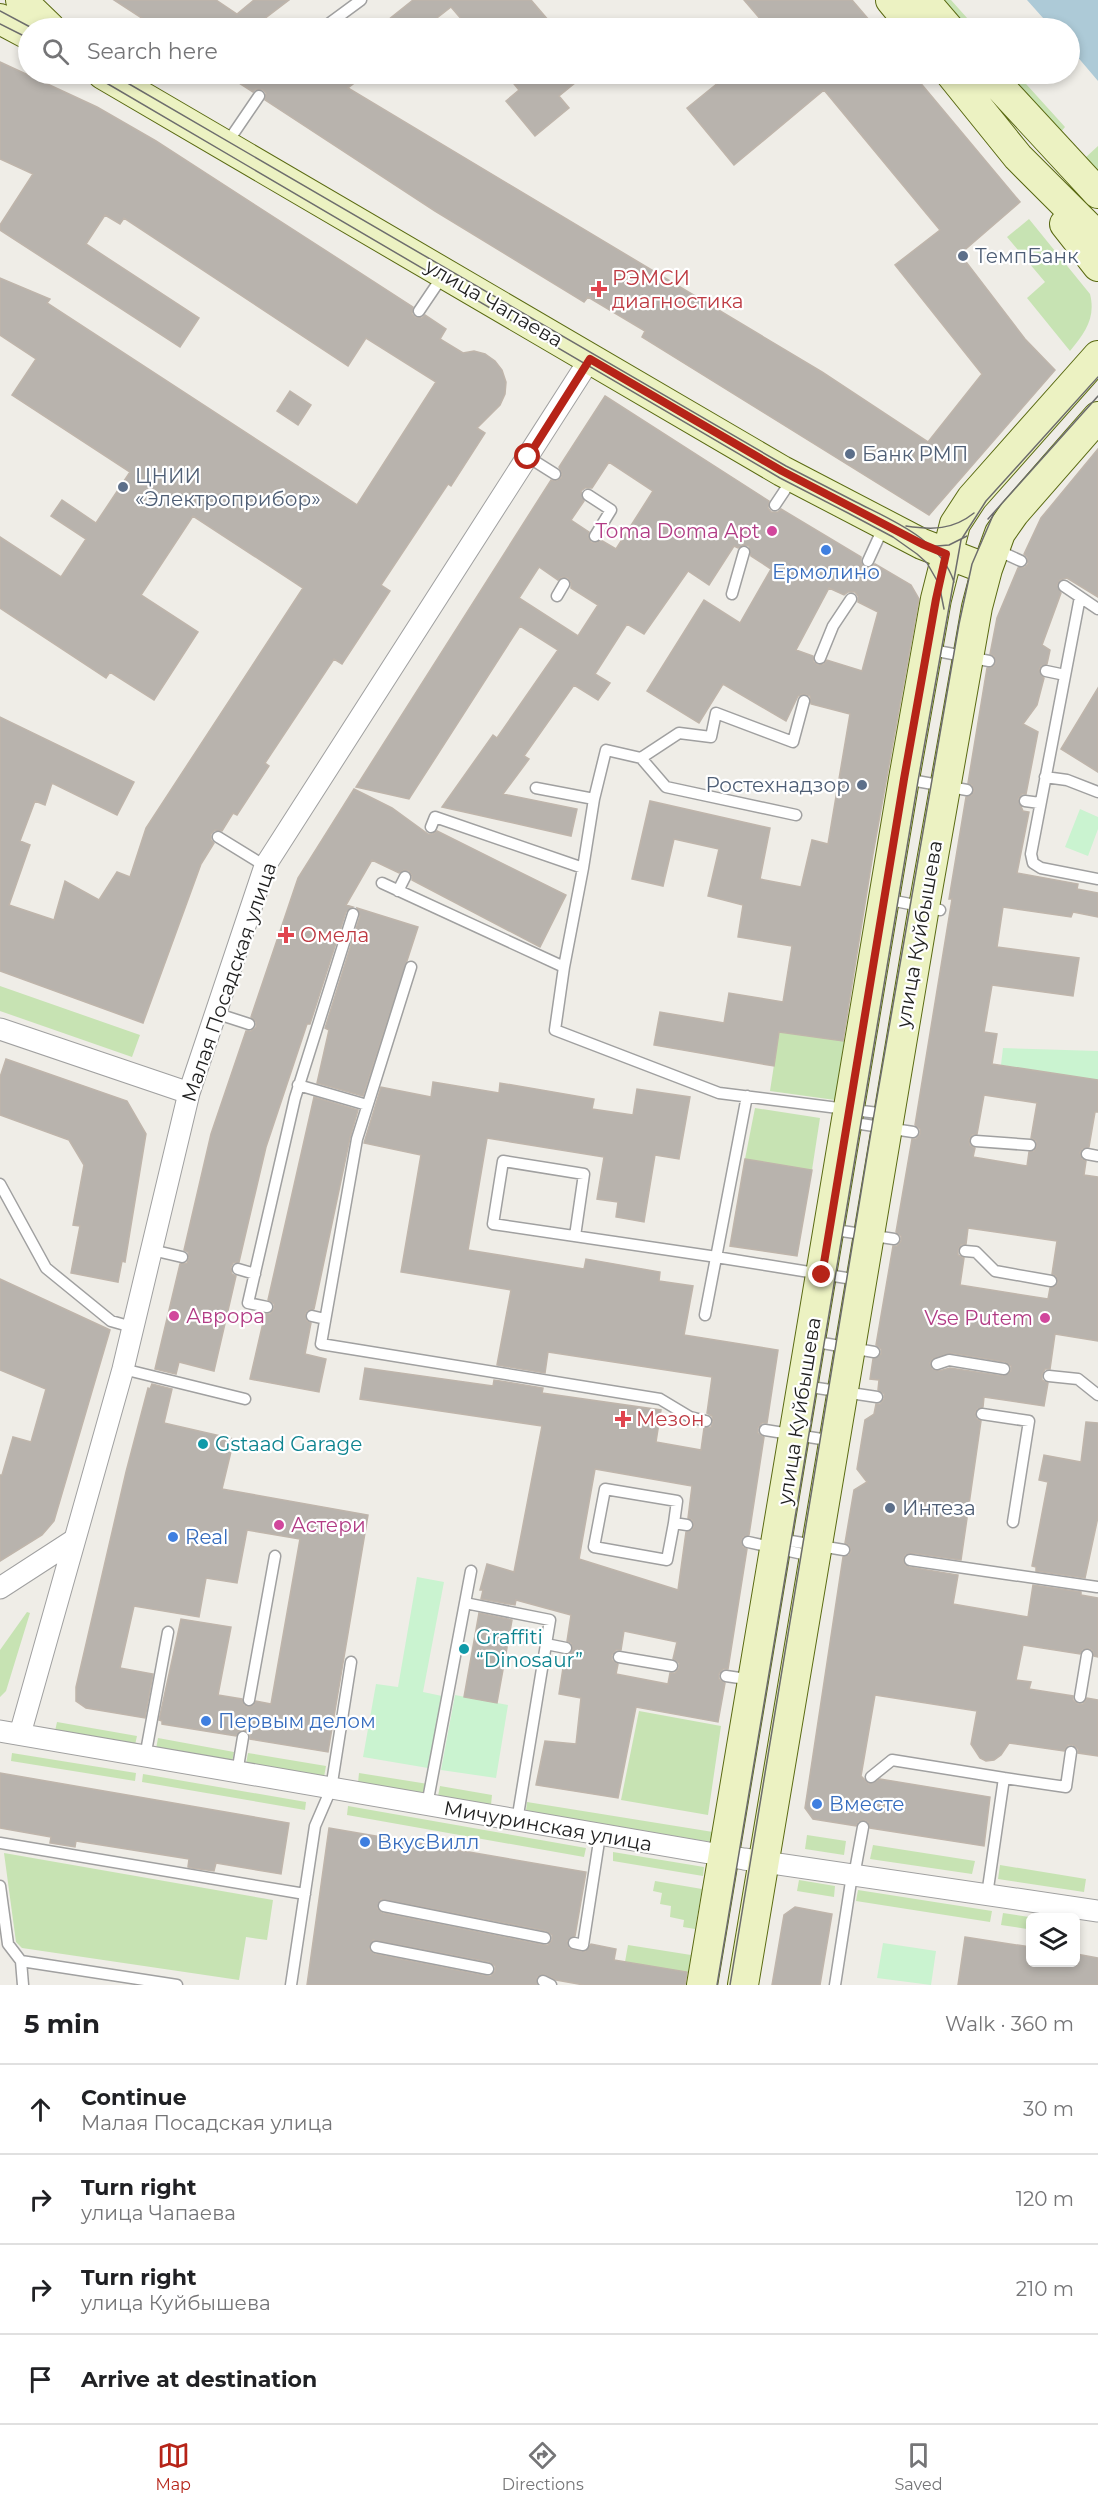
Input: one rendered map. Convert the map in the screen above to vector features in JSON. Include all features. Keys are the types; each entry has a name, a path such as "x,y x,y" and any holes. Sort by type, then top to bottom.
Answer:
{"main road":[{"path":"21,0 40,18"},
{"path":"891,0 906,18"},
{"path":"924,0 939,18"},
{"path":"0,19 18,29"},
{"name":"улица Чапаева","path":"120,84 794,477 946,554 990,559"},
{"path":"959,84 1018,156 1098,237"},
{"path":"997,84 1098,193"},
{"path":"1066,206 1065,227 1098,266"},
{"name":"улица Куйбышева","path":"702,1985 724,1856 740,1678 778,1544 904,779 946,554 955,524 967,504 1098,356"},
{"name":"улица Куйбышева","path":"743,1985 764,1862 825,1550 834,1441 843,1392 862,1350 861,1281 882,1237 896,1125 932,908 956,788 978,659 990,559 1000,533 1014,513 1098,417"}],"street":[{"name":"Малая Посадская улица","path":"10,1733 74,1540 123,1369 189,1093 264,866 590,359"},
{"path":"1,1033 189,1093"},
{"path":"0,1588 74,1540"},
{"name":"Мичуринская улица","path":"10,1733 724,1856 1098,1911"}],"lane":[{"path":"337,18 361,0"},
{"path":"225,146 259,96"},
{"path":"419,311 444,274"},
{"path":"528,457 555,474"},
{"path":"775,505 794,477"},
{"path":"588,495 611,510 595,536"},
{"path":"868,561 885,525"},
{"path":"732,594 744,552"},
{"path":"990,559 1021,561"},
{"path":"557,596 564,584"},
{"path":"1064,586 1098,609"},
{"path":"1080,597 1031,854 1033,863 1041,868 1098,879"},
{"path":"820,658 833,626 851,599"},
{"path":"927,649 978,659"},
{"path":"1046,671 1065,675"},
{"path":"641,758 679,733 711,737 716,713 793,742 804,701"},
{"path":"796,815 666,788 641,758 606,750 594,799 555,1030 719,1093 747,1096 896,1125"},
{"path":"1045,777 1067,780 1098,792"},
{"path":"904,779 956,788"},
{"path":"536,788 594,799"},
{"path":"1025,801 1040,804"},
{"path":"431,827 435,817 583,868"},
{"path":"218,837 264,866"},
{"path":"398,891 405,877"},
{"path":"382,883 564,967"},
{"path":"885,899 932,908"},
{"path":"267,1307 248,1303 306,1044 353,914"},
{"path":"411,967 357,1139 321,1344 660,1399 690,1417 706,1421"},
{"path":"215,1013 249,1024"},
{"path":"298,1085 367,1105"},
{"path":"705,1315 747,1096"},
{"path":"976,1142 1030,1146"},
{"path":"575,1236 584,1174 503,1161 493,1224 861,1281"},
{"path":"0,1184 46,1268 111,1322 132,1327"},
{"path":"829,1229 882,1237"},
{"path":"152,1250 182,1257"},
{"path":"965,1251 976,1252 995,1271 1051,1281"},
{"path":"238,1269 255,1274"},
{"path":"312,1316 325,1319"},
{"path":"811,1341 862,1350"},
{"path":"937,1364 949,1360 1004,1369"},
{"path":"123,1369 245,1399"},
{"path":"1049,1376 1077,1380 1098,1395"},
{"path":"804,1386 877,1397"},
{"path":"982,1414 1029,1421 1013,1521"},
{"path":"765,1430 834,1441"},
{"path":"605,1489 677,1501 674,1523 667,1560 594,1547 605,1489"},
{"path":"674,1523 687,1525"},
{"path":"748,1542 825,1550"},
{"path":"249,1700 274,1556"},
{"path":"909,1560 1097,1589"},
{"path":"428,1805 471,1571"},
{"path":"465,1603 550,1620 517,1821"},
{"path":"145,1757 168,1632"},
{"path":"546,1644 566,1648"},
{"path":"1080,1697 1087,1655"},
{"path":"619,1657 672,1666"},
{"path":"291,1985 317,1817 331,1789 351,1662"},
{"path":"237,1773 243,1737"},
{"path":"871,1778 892,1760 1066,1787 1071,1752"},
{"path":"987,1895 1004,1778"},
{"path":"835,1985 853,1875 864,1827"},
{"path":"574,1943 583,1945 600,1835"},
{"path":"0,1843 305,1894"},
{"path":"0,1887 8,1944 21,1961 23,1985"},
{"path":"384,1906 545,1938"},
{"path":"376,1947 488,1969"},
{"path":"21,1961 177,1985"}],"green space":[{"path":"941,0 951,0 967,18 957,18"},
{"path":"1016,84 1026,84 1065,127 1060,133"},
{"path":"1098,146 1098,171 1085,158"},
{"path":"1029,219 1090,294 1092,310 1088,325 1070,351 1027,298 1045,282 1007,237"},
{"path":"1080,809 1098,817 1098,829 1088,856 1065,847"},
{"path":"0,986 140,1035 132,1057 0,1011"},
{"path":"779,1032 844,1041 835,1100 770,1091"},
{"path":"1003,1048 1098,1051 1098,1080 1001,1065"},
{"path":"755,1108 820,1118 812,1170 745,1159"},
{"path":"417,1577 444,1582 423,1692 442,1696 428,1768 363,1757 376,1684 398,1687"},
{"path":"27,1612 30,1613 6,1691 0,1697 0,1650"},
{"path":"455,1695 508,1705 496,1778 441,1770"},
{"path":"639,1711 721,1726 708,1815 621,1800"},
{"path":"57,1722 137,1736 135,1745 55,1731"},
{"path":"158,1738 234,1752 232,1762 156,1749"},
{"path":"12,1753 136,1773 135,1781 11,1761"},
{"path":"248,1753 326,1766 324,1777 246,1764"},
{"path":"359,1773 428,1784 426,1794 358,1783"},
{"path":"143,1774 306,1802 305,1810 142,1782"},
{"path":"440,1786 492,1795 491,1805 438,1796"},
{"path":"527,1802 713,1832 711,1842 526,1811"},
{"path":"348,1806 586,1848 584,1857 347,1815"},
{"path":"807,1835 846,1841 844,1855 805,1849"},
{"path":"873,1845 975,1861 972,1874 870,1859"},
{"path":"613,1852 704,1867 703,1876 613,1861"},
{"path":"4,1853 273,1900 267,1940 246,1937 239,1980 22,1948 16,1942"},
{"path":"1000,1865 1086,1879 1084,1892 998,1879"},
{"path":"799,1880 835,1886 834,1897 797,1891"},
{"path":"655,1881 702,1889 695,1929 683,1927 684,1920 670,1917 671,1906 660,1904 662,1893 653,1891"},
{"path":"858,1890 992,1911 990,1922 856,1901"},
{"path":"1003,1913 1026,1917 1026,1929 1001,1925"},
{"path":"883,1943 936,1951 931,1985 877,1978"},
{"path":"628,1945 691,1955 688,1973 625,1962"}],"water":[{"path":"1027,0 1098,0 1098,81 1080,60 1080,18 1043,18"}],"building":[{"path":"114,0 216,0 237,14 254,0 289,0 265,18 142,18"},
{"path":"413,0 531,0 546,18 460,18 451,7 437,18 390,18"},
{"path":"744,0 852,0 867,18 759,18"},
{"path":"0,62 18,70 18,84 47,84 97,107 156,141 413,307 412,314 415,317 422,318 425,315 446,329 440,339 463,353 474,351 485,354 502,370 506,382 505,394 500,405 477,428 485,433 451,486 448,484 381,585 390,591 342,664 334,659 265,763 269,766 237,815 233,813 222,831 215,830 211,834 211,840 214,843 201,864 143,1023 0,971 0,717 134,782 117,815 52,783 45,805 35,801 20,841 30,845 9,905 54,920 65,881 99,900 117,872 130,877 146,828 303,588 193,516 141,595 198,632 154,700 110,672 106,678 0,608 0,537 61,577 86,539 51,516 62,500 96,523 130,472 12,395 36,359 0,335 0,278 50,299 47,303 357,505 436,382 366,338 348,366 124,218 120,224 105,215 86,244 199,318 180,347 0,230 0,225 33,174 0,159"},
{"path":"241,84 353,84 348,88 822,372 928,442 982,374 895,265 940,230 824,90 734,165 687,108 717,84 921,84 1020,202 960,254 1025,339 1055,370 929,515 642,337 645,331 588,297 584,302 435,211 265,100 266,93 263,90 256,89 253,92"},
{"path":"514,84 574,84 559,96 569,108 535,136 506,101 519,90"},
{"path":"290,391 311,405 298,425 277,411"},
{"path":"605,396 769,501 768,508 771,512 778,512 781,509 861,557 864,568 875,564 911,585 919,599 873,854 843,1041 779,1032 774,1066 654,1045 660,1012 724,1023 729,993 783,1002 792,946 738,937 743,905 708,896 719,849 674,839 663,886 632,879 650,801 770,828 760,879 801,887 812,840 828,844 850,714 811,704 810,696 803,694 798,696 786,721 723,684 699,723 647,691 704,600 740,623 771,569 751,556 749,546 743,545 738,548 734,546 709,585 688,571 644,634 627,624 595,674 610,683 598,700 574,685 524,756 529,759 503,794 577,809 571,836 442,807 493,735 497,738 558,650 520,626 409,799 356,787 551,480 561,478 559,467","holes":["609,462 653,491 616,549 601,540 591,542 589,532 571,520 584,501 581,491 585,488 592,488","539,567 558,580 563,577 568,578 571,588 598,605 578,636 519,598","829,588 844,595 848,592 855,592 858,602 878,612 862,671 827,660 824,664 818,665 814,662 813,656 796,650"]},
{"path":"1098,449 1098,597 1067,578 1060,580 1057,585 1061,593 1042,645 1050,650 1047,664 1041,666 1039,670 1044,678 1037,705 1023,724 1038,732 1026,794 1022,794 1018,799 1023,811 1029,812 1017,873 1078,884 1077,889 1098,893 1098,917 1073,912 1071,917 1003,907 997,947 1079,958 1073,996 992,985 984,1032 997,1034 992,1064 1098,1080 1098,1112 1095,1112 1089,1147 1082,1149 1080,1153 1082,1159 1086,1161 1084,1175 1098,1177 1098,1341 1055,1334 1050,1369 1045,1369 1042,1375 1042,1380 1048,1383 1044,1406 984,1397 983,1407 977,1409 975,1413 977,1419 981,1421 961,1560 911,1553 905,1555 903,1560 909,1567 958,1575 953,1604 1028,1617 1033,1585 1081,1592 1081,1595 1098,1598 1098,1657 1094,1656 1092,1650 1088,1648 1082,1650 1080,1654 1023,1645 1016,1680 1031,1682 1029,1689 1073,1696 1073,1700 1078,1704 1083,1704 1087,1698 1098,1700 1098,1756 1078,1753 1078,1749 1073,1745 1068,1745 1064,1751 1009,1743 1001,1755 994,1760 986,1761 980,1758 971,1744 977,1711 875,1695 861,1776 869,1784 880,1779 990,1797 984,1846 870,1828 868,1822 864,1820 858,1822 856,1826 813,1819 805,1808 843,1557 849,1555 851,1551 849,1545 845,1543 854,1490 867,1482 857,1469 865,1420 874,1414 876,1404 880,1404 884,1399 884,1394 878,1390 879,1380 870,1379 873,1359 881,1354 881,1349 876,1345 893,1246 897,1246 901,1241 901,1236 896,1232 912,1139 916,1139 920,1134 920,1129 915,1125 952,899 949,899 966,797 972,795 974,791 972,785 968,783 987,668 994,666 996,662 994,656 990,654 997,618 1018,568 1028,564 1024,554 1041,518","holes":["984,1095 1037,1103 1031,1138 1036,1141 1037,1146 1034,1151 1029,1152 1027,1166 973,1157 975,1148 970,1145 969,1140 972,1135 977,1134","968,1228 1057,1241 1052,1274 1056,1276 1058,1282 1056,1286 1050,1288 1048,1299 960,1285 964,1258 958,1255 958,1250 961,1245 966,1244","950,1353 1005,1362 1011,1366 1011,1371 1003,1376 950,1368 939,1371 932,1369 930,1363 932,1359"]},
{"path":"1098,688 1098,772 1061,749"},
{"path":"354,789 392,808 428,834 437,831 566,895 540,947 412,880 409,871 404,870 399,873 372,860 346,905 353,907 346,912 310,1024 307,1024 266,1147 239,1262 233,1263 231,1267 232,1274 236,1276 214,1371 179,1362 176,1374 155,1369 180,1264 187,1263 189,1258 188,1252 184,1250 211,1134 246,1031 251,1031 256,1027 256,1022 251,1017 298,878"},
{"path":"357,908 418,927 363,1096 317,1083 329,1030 325,1028 360,916"},
{"path":"6,1059 127,1101 146,1134 125,1262 122,1261 118,1282 71,1273 80,1226 73,1225 84,1165 69,1140 0,1115 0,1077"},
{"path":"433,1082 499,1093 500,1083 594,1099 592,1109 633,1115 637,1089 690,1097 679,1159 655,1155 644,1222 616,1217 618,1202 597,1199 604,1157 487,1138 468,1250 584,1269 586,1259 660,1272 659,1281 693,1286 684,1335 778,1350 767,1423 762,1423 758,1428 758,1433 764,1437 749,1535 743,1537 741,1541 743,1547 747,1549 728,1669 723,1669 719,1674 719,1679 725,1683 718,1722 636,1707 618,1798 536,1785 545,1741 576,1744 581,1698 559,1694 565,1655 571,1653 573,1649 571,1643 567,1641 571,1615 516,1600 515,1605 481,1599 483,1590 480,1590 487,1564 514,1572 542,1426 360,1399 365,1368 493,1386 494,1380 543,1388 542,1393 661,1410 656,1442 701,1450 704,1428 711,1427 713,1422 712,1416 707,1413 712,1377 548,1352 545,1373 497,1365 511,1290 401,1272 421,1155 364,1143 381,1087 431,1097","holes":["595,1469 692,1486 688,1518 692,1520 694,1526 692,1530 686,1532 678,1590 579,1559","624,1631 677,1642 673,1659 679,1663 679,1668 675,1673 670,1673 668,1684 616,1674 618,1664 612,1660 612,1655 616,1650 621,1650"]},
{"path":"314,1097 358,1110 314,1309 307,1311 305,1315 307,1321 311,1323 305,1354 326,1359 319,1392 250,1379 265,1314 270,1314 274,1309 274,1304 268,1300"},
{"path":"745,1159 812,1170 797,1256 730,1246"},
{"path":"0,1279 110,1330 54,1521 42,1535 0,1561 0,1475 2,1475 13,1437 31,1442 46,1389 0,1370"},
{"path":"152,1384 172,1389 164,1423 234,1439 222,1489 368,1515 328,1752 250,1739 250,1734 245,1730 240,1730 236,1736 162,1724 159,1720 181,1619 231,1627 218,1695 242,1699 244,1705 248,1707 254,1705 256,1701 271,1704 300,1539 247,1530 237,1583 206,1578 199,1617 134,1606 120,1668 153,1674 145,1718 86,1708 76,1701 76,1687 126,1472 148,1388 150,1389"},
{"path":"1086,1422 1098,1423 1098,1517 1085,1578 1036,1571 1036,1567 1032,1566 1048,1482 1039,1480 1044,1455 1081,1462"},
{"path":"479,1613 512,1620 497,1703 464,1697"},
{"path":"0,1773 289,1823 281,1874 216,1863 214,1871 192,1868 188,1867 189,1859 76,1841 75,1847 50,1843 51,1837 0,1828"},
{"path":"329,1828 586,1872 575,1936 567,1941 569,1948 585,1952 591,1944 616,1949 614,1960 687,1972 685,1985 584,1985 556,1980 543,1974 537,1977 537,1985 307,1985","holes":["381,1899 546,1931 552,1935 552,1940 548,1945 544,1945 383,1913 377,1908","373,1940 489,1962 495,1966 495,1971 491,1976 487,1976 375,1954 369,1949"]},
{"path":"795,1907 832,1914 820,1985 772,1985 784,1915"},
{"path":"965,1937 1026,1946 1026,1967 1080,1967 1080,1955 1098,1958 1098,1985 958,1985"}],"tram line":[{"path":"0,11 18,21"},
{"path":"0,24 18,33"},
{"path":"108,84 780,478 893,537 927,563 939,584 944,609"},
{"path":"129,84 786,466 900,524 927,543 938,554 954,582"},
{"path":"717,1985 918,781 961,540 986,501 1098,377"},
{"path":"988,519 1098,396"},
{"path":"906,526 925,528 950,526 974,513"},
{"path":"730,1985 872,1126 959,624 972,564 994,513"},
{"path":"925,547 949,545 967,536"}],"place":[{"name":"ТемпБанк","path":"963,256"},
{"name":"РЭМСИ диагностика","path":"599,289"},
{"name":"Банк РМП","path":"850,454"},
{"name":"ЦНИИ «Электроприбор»","path":"123,487"},
{"name":"Toma Doma Apt","path":"772,531"},
{"name":"Ермолино","path":"826,550"},
{"name":"Ростехнадзор","path":"862,785"},
{"name":"Омела","path":"286,935"},
{"name":"Аврора","path":"174,1316"},
{"name":"Vse Putem","path":"1045,1318"},
{"name":"Мезон","path":"623,1419"},
{"name":"Gstaad Garage","path":"203,1444"},
{"name":"Интеза","path":"890,1508"},
{"name":"Астери","path":"279,1525"},
{"name":"Real","path":"173,1537"},
{"name":"Graffiti “Dinosaur”","path":"464,1649"},
{"name":"Первым делом","path":"206,1721"},
{"name":"Вместе","path":"817,1804"},
{"name":"ВкусВилл","path":"365,1842"}],"route":[{"path":"528,457 590,359 782,471 922,544 946,554 904,779 822,1275"}]}
